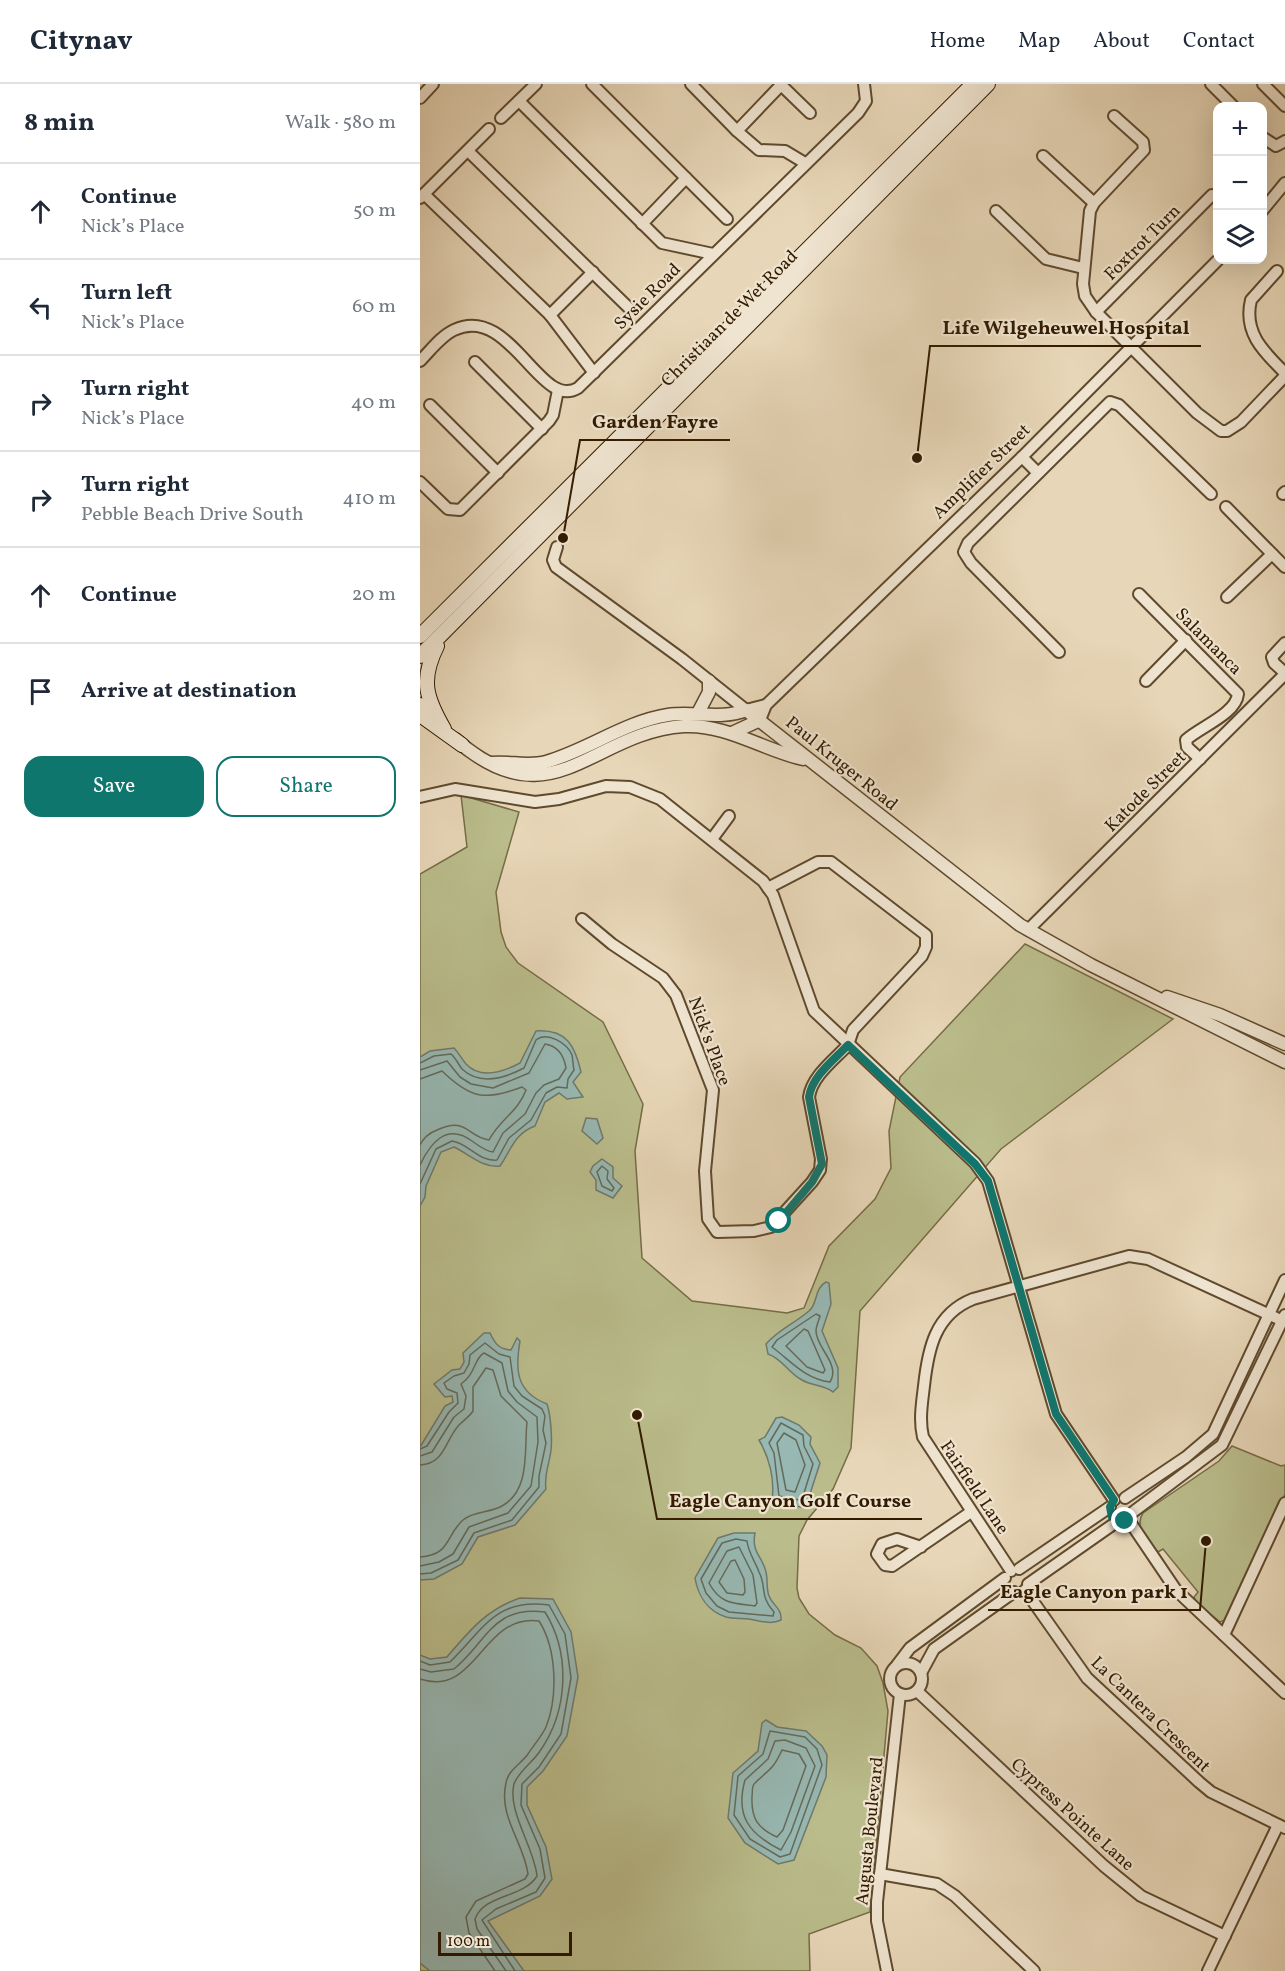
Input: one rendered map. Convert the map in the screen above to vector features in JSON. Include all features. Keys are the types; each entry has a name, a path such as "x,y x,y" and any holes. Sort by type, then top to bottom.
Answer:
{"main road":[{"name":"Christiaan de Wet Road","path":"420,656 446,620 973,84"},
{"name":"Christiaan de Wet Road","path":"420,636 446,620 988,84"},
{"path":"420,628 446,620"},
{"path":"444,729 424,692 423,674 446,620"},
{"path":"420,715 462,745"}],"street":[{"path":"420,98 433,84"},
{"path":"501,118 536,84"},
{"path":"592,84 727,219"},
{"path":"691,84 759,150 784,151 805,163"},
{"name":"Sysie Road","path":"558,390 574,391 594,373 712,254 858,113 866,101 864,84"},
{"path":"1211,84 1229,102"},
{"path":"1263,84 1285,106"},
{"path":"737,131 780,85 810,113"},
{"path":"519,100 642,224 668,246 712,254"},
{"path":"1114,116 1143,142 1144,150 1094,203 1089,217 1083,268 1084,292 1096,312 1214,428 1227,431 1240,422 1285,375 1257,343 1250,326 1251,300 1277,271"},
{"path":"489,129 422,196 550,315 594,373"},
{"path":"1267,140 1276,146 1285,141"},
{"path":"468,151 631,310"},
{"path":"1043,156 1094,203"},
{"path":"642,224 686,178"},
{"path":"1267,205 1285,183"},
{"name":"Foxtrot Turn","path":"1096,312 1212,195"},
{"path":"996,212 1046,259 1083,268"},
{"name":"Amplifier Street","path":"760,720 766,705 1022,457 1214,264"},
{"path":"550,315 593,272"},
{"path":"420,361 450,332 463,327 479,327 501,336 558,390 553,415 542,429 457,511 448,509 420,482"},
{"path":"475,362 542,429"},
{"path":"1059,652 971,563 964,552 968,543 1099,411 1114,402 1211,494"},
{"path":"430,405 498,473"},
{"path":"1022,457 1038,473"},
{"path":"1226,507 1285,567"},
{"name":"Paul Kruger Road","path":"557,547 553,560 556,567 760,720 992,905 1028,930 1131,985 1285,1062"},
{"path":"1227,597 1272,554"},
{"name":"Salamanca","path":"1139,594 1238,696 1217,721 1199,729 1186,741 1187,747 1200,759"},
{"path":"1146,681 1186,640"},
{"path":"1285,643 1272,657 1274,663 1285,673"},
{"name":"Katode Street","path":"1028,930 1285,673"},
{"path":"698,713 709,692 709,681"},
{"path":"420,704 462,745 498,769 513,772 545,773 576,766 619,744 665,729 706,727 808,760"},
{"path":"491,763 525,765 547,761 639,723 667,715 729,714 766,705"},
{"path":"732,734 760,720"},
{"path":"420,796 455,789 535,802 559,799 606,786 630,787 660,799 750,868 768,888 810,1004 819,1017 981,1170 992,1192 1056,1414 1116,1502 1112,1517 1126,1517"},
{"path":"712,839 729,816"},
{"path":"768,888 818,862 831,862 926,935 926,947 922,956 853,1030 848,1045"},
{"name":"Nick’s Place","path":"582,919 607,940 663,978 676,995 713,1090 705,1171 708,1219 717,1232 735,1233 771,1227 812,1182 820,1170 822,1159 809,1097 810,1090 817,1078 848,1045"},
{"name":"Paul Kruger Road","path":"1131,985 1220,1015 1285,1044"},
{"name":"Fairfield Lane","path":"1012,1573 923,1437 921,1414 928,1350 940,1324 956,1308 973,1299 1123,1256 1138,1257 1269,1315 1284,1318"},
{"path":"1284,1318 1222,1445 1126,1517 934,1649 921,1673 921,1683 917,1691 909,1695 900,1694 890,1683 891,1673 910,1648 1012,1573 1186,1457 1213,1434 1285,1280"},
{"path":"1116,1502 1131,1502 1126,1517"},
{"path":"1224,1635 1285,1503"},
{"path":"921,1546 971,1512"},
{"path":"1126,1517 1176,1590 1285,1693"},
{"path":"1012,1573 1028,1576 1022,1589"},
{"path":"1012,1573 1006,1585 1022,1589"},
{"name":"La Cantera Crescent","path":"1022,1589 1087,1678 1199,1782 1211,1792 1281,1826"},
{"path":"897,1665 908,1663 918,1668 921,1673"},
{"name":"Cypress Pointe Lane","path":"917,1691 1123,1881 1156,1905 1225,1936"},
{"name":"Augusta Boulevard","path":"887,1971 877,1921 900,1694"},
{"path":"1208,1971 1281,1826"},
{"path":"880,1874 937,1884 955,1896 1034,1971"}],"green space":[{"path":"461,795 519,812 496,892 501,932 506,947 518,963 603,1022 643,1104 635,1151 642,1258 692,1301 787,1313 804,1308 829,1246 875,1199 891,1168 889,1131 900,1077 1025,944 1173,1019 1001,1149 860,1311 851,1448 833,1489 807,1520 799,1536 797,1588 799,1598 809,1614 835,1635 861,1648 877,1666 888,1711 870,1912 809,1934 810,1971 420,1971 420,874 467,847"},
{"path":"1232,1446 1281,1466 1285,1465 1285,1494 1228,1619 1220,1622 1197,1603 1194,1597 1198,1592 1163,1549 1158,1552 1150,1544 1143,1534 1140,1523 1143,1513 1219,1461"}],"water":[{"path":"536,1031 555,1033 568,1041 576,1054 581,1072 573,1082 583,1097 567,1099 559,1093 545,1102 535,1126 518,1138 500,1166 481,1163 454,1147 441,1152 420,1206 420,1057 430,1051 454,1048 472,1069 492,1073 520,1063"},
{"path":"586,1118 597,1119 603,1138 597,1144 582,1131"},
{"path":"602,1159 613,1167 613,1178 622,1186 613,1198 596,1190 596,1180 590,1172 593,1166"},
{"path":"826,1282 829,1283 831,1304 822,1331 838,1368 838,1387 833,1392 797,1377 778,1359 768,1354 766,1344 812,1308 820,1288"},
{"path":"484,1333 490,1333 498,1345 511,1350 517,1338 520,1341 518,1371 520,1379 529,1393 547,1404 551,1444 546,1489 515,1525 478,1537 462,1564 434,1579 420,1580 420,1447 445,1406 453,1402 452,1396 445,1397 434,1384 452,1370 460,1369 464,1362 463,1353"},
{"path":"782,1417 799,1425 811,1437 810,1444 820,1463 808,1500 801,1507 779,1504 772,1499 773,1484 770,1468 759,1440 765,1437 776,1418"},
{"path":"734,1533 755,1533 756,1550 765,1567 768,1593 779,1610 781,1620 769,1622 726,1617 709,1607 701,1597 695,1578 718,1538"},
{"path":"520,1598 553,1599 571,1632 578,1677 567,1736 543,1771 527,1787 527,1805 546,1847 552,1879 540,1896 488,1921 524,1971 430,1971 420,1963 420,1655 430,1659 447,1657 488,1615"},
{"path":"766,1720 777,1727 806,1731 822,1746 827,1755 826,1777 794,1860 778,1864 745,1843 728,1818 733,1773 758,1751 762,1723"}],"place":[{"name":"Life Wilgeheuwel Hospital","path":"917,458"},
{"name":"Garden Fayre","path":"563,538"},
{"name":"Eagle Canyon Golf Course","path":"637,1415"},
{"name":"Eagle Canyon park 1","path":"1206,1541"}],"route":[{"path":"779,1221 820,1170 822,1159 809,1097 810,1090 817,1078 848,1045 975,1164 988,1181 1050,1400 1056,1414 1114,1500 1110,1507 1110,1514 1118,1521 1125,1521"}]}
